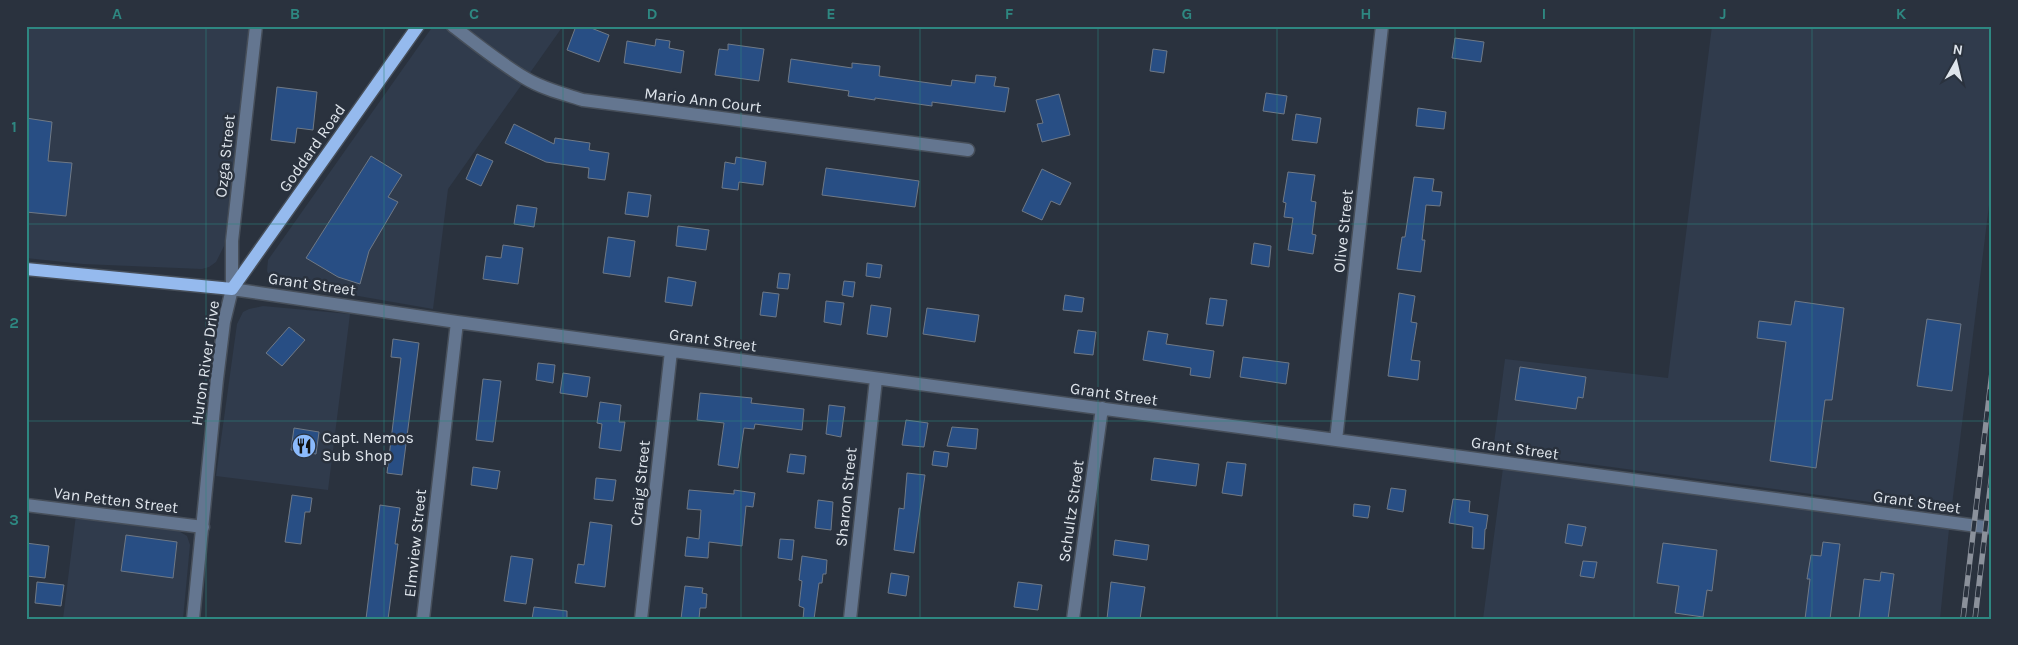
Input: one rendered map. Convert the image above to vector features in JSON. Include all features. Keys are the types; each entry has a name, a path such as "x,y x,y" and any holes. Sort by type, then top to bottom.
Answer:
{"main road":[{"name":"Goddard Road","path":"232,289 418,26"},
{"name":"Huron River Drive","path":"26,269 232,289"}],"street":[{"name":"Ozga Street","path":"232,289 232,241 256,26"},
{"name":"Mario Ann Court","path":"453,26 493,57 527,79 556,92 583,100 968,150"},
{"name":"Olive Street","path":"1336,440 1382,26"},
{"name":"Grant Street","path":"232,289 457,322 876,379 1992,528"},
{"name":"Huron River Drive","path":"193,619 218,369 224,322 232,289"},
{"name":"Elmview Street","path":"423,619 457,322"},
{"name":"Craig Street","path":"641,619 671,351"},
{"name":"Sharon Street","path":"850,619 876,379"},
{"name":"Schultz Street","path":"1073,619 1102,408"},
{"name":"Van Petten Street","path":"26,505 203,527"}],"shaded area":[{"path":"26,26 249,26 224,246 216,262 202,269 83,264 26,258"},
{"path":"433,26 563,26 448,189 433,309 278,282 270,277 267,271 268,260"},
{"path":"1712,26 1992,26 1992,181 1951,513 1493,451 1505,359 1668,378"},
{"path":"263,306 350,314 328,490 216,476 237,324 243,312"},
{"path":"1503,468 1949,529 1940,619 1483,619"},
{"path":"76,515 177,530 187,536 190,545 183,619 63,619"}],"building":[{"path":"576,26 586,26 609,35 599,62 567,50"},
{"path":"1455,38 1484,42 1481,62 1452,58"},
{"path":"656,39 670,41 669,48 684,51 681,73 624,63 627,41 655,46"},
{"path":"728,44 764,49 759,81 715,75 719,49 728,50"},
{"path":"1153,49 1167,51 1164,73 1150,71"},
{"path":"791,59 852,68 852,63 880,66 879,76 951,86 952,80 975,83 976,75 996,77 994,86 1009,88 1005,112 932,102 932,106 875,98 875,100 848,96 849,91 788,82"},
{"path":"277,87 317,92 313,130 297,128 295,143 271,140"},
{"path":"1266,93 1287,96 1284,114 1263,111"},
{"path":"1059,94 1070,135 1042,142 1037,124 1043,123 1036,100"},
{"path":"1418,108 1446,112 1444,129 1416,126"},
{"path":"1296,114 1321,118 1317,143 1292,140"},
{"path":"26,118 52,122 48,161 72,163 66,216 26,212"},
{"path":"514,124 554,144 555,138 590,143 589,150 609,153 605,180 588,178 589,168 546,162 505,143"},
{"path":"477,154 493,161 481,186 466,179"},
{"path":"371,156 402,175 388,197 398,202 369,251 360,284 338,277 306,258"},
{"path":"736,157 766,162 763,185 739,182 738,190 722,188 725,162 735,164"},
{"path":"826,168 919,181 915,207 822,195"},
{"path":"1042,169 1071,183 1060,205 1051,201 1042,220 1022,211"},
{"path":"1288,172 1315,175 1311,201 1316,202 1312,234 1316,235 1313,254 1288,250 1293,218 1284,217 1286,203 1283,202"},
{"path":"1414,177 1434,179 1432,191 1442,192 1440,206 1426,205 1422,240 1425,240 1421,272 1397,269 1402,237 1405,237"},
{"path":"628,192 651,195 648,217 625,214"},
{"path":"517,205 537,208 534,227 514,224"},
{"path":"678,226 709,230 706,250 676,246"},
{"path":"608,237 635,241 630,277 603,273"},
{"path":"1254,243 1271,246 1269,267 1251,264"},
{"path":"503,245 523,248 518,284 483,279 486,256 501,258"},
{"path":"867,263 882,265 880,278 866,276"},
{"path":"779,273 790,274 788,289 777,288"},
{"path":"668,277 696,282 692,306 665,302"},
{"path":"844,281 855,282 853,297 842,295"},
{"path":"763,292 779,294 776,317 760,315"},
{"path":"1399,293 1415,296 1411,322 1417,323 1411,360 1420,361 1418,380 1388,376"},
{"path":"1065,295 1084,298 1082,312 1063,310"},
{"path":"1210,298 1227,300 1223,326 1206,324"},
{"path":"826,301 844,303 841,325 824,322"},
{"path":"1795,301 1844,308 1832,400 1825,400 1816,468 1770,461 1786,342 1757,338 1759,321 1791,325"},
{"path":"871,305 891,308 887,337 867,334"},
{"path":"927,308 979,315 975,342 923,334"},
{"path":"1927,319 1961,324 1952,391 1917,386"},
{"path":"289,327 305,340 282,366 266,353"},
{"path":"1078,330 1096,332 1093,355 1074,353"},
{"path":"1148,331 1168,334 1166,344 1214,351 1210,378 1190,375 1191,368 1143,360"},
{"path":"393,339 419,343 402,475 387,473 401,358 391,357"},
{"path":"1243,357 1289,363 1286,384 1240,377"},
{"path":"538,363 555,365 553,383 536,380"},
{"path":"1520,367 1586,377 1583,398 1578,397 1576,409 1515,400"},
{"path":"563,373 590,377 587,397 560,393"},
{"path":"483,379 501,381 493,442 476,440"},
{"path":"700,393 752,398 751,403 804,409 802,430 755,424 754,429 744,428 738,468 718,465 724,423 697,420"},
{"path":"600,402 621,405 619,422 625,422 621,451 599,448 602,424 597,423"},
{"path":"829,405 845,407 841,437 826,434"},
{"path":"906,420 928,423 924,447 902,445"},
{"path":"952,427 978,429 976,449 947,446"},
{"path":"294,428 319,432 316,454 291,450"},
{"path":"934,451 949,453 947,467 932,465"},
{"path":"790,454 806,456 804,474 787,472"},
{"path":"1154,458 1199,464 1196,486 1151,480"},
{"path":"1227,462 1246,464 1242,496 1222,493"},
{"path":"473,467 500,471 497,489 471,485"},
{"path":"907,473 925,475 914,553 894,550 899,508 904,509"},
{"path":"596,478 616,480 613,501 594,499"},
{"path":"1391,488 1406,490 1403,512 1387,509"},
{"path":"689,490 734,494 734,490 755,493 753,507 746,506 742,546 709,542 708,558 685,556 687,537 699,539 701,510 687,509"},
{"path":"292,495 312,498 310,512 305,512 301,544 285,542"},
{"path":"1453,499 1470,501 1469,512 1488,515 1484,549 1472,548 1473,527 1449,523"},
{"path":"818,500 833,502 831,530 815,528"},
{"path":"1354,504 1370,506 1368,518 1353,516"},
{"path":"380,505 400,508 395,544 398,544 388,619 366,619"},
{"path":"590,522 612,525 605,587 575,583 578,564 584,565"},
{"path":"1568,524 1586,527 1582,546 1565,543"},
{"path":"126,535 177,542 173,578 121,571"},
{"path":"780,539 794,540 792,560 778,558"},
{"path":"1115,540 1149,545 1147,560 1113,555"},
{"path":"1823,542 1840,544 1830,619 1805,619 1810,579 1807,579 1811,555 1821,556"},
{"path":"26,543 49,546 45,578 27,576"},
{"path":"1663,543 1717,550 1712,591 1707,590 1703,617 1675,613 1679,586 1657,583"},
{"path":"511,556 533,559 526,604 504,601"},
{"path":"802,556 827,560 826,574 823,574 822,583 819,583 814,619 803,619 804,608 799,606 802,581 799,580"},
{"path":"1583,561 1597,562 1594,578 1580,576"},
{"path":"1881,572 1894,574 1888,619 1859,619 1864,579 1880,581"},
{"path":"891,573 909,576 906,596 888,593"},
{"path":"37,582 64,585 61,606 35,603"},
{"path":"1018,582 1042,585 1038,610 1014,607"},
{"path":"1111,582 1145,587 1140,619 1107,619"},
{"path":"685,586 703,588 702,593 707,594 706,608 700,608 699,619 681,619"},
{"path":"534,607 567,611 567,619 532,619"}],"railway":[{"path":"1963,619 1992,372"},
{"path":"1975,619 1992,472"}],"place":[{"name":"Capt. Nemos Sub Shop","path":"304,446"}]}
